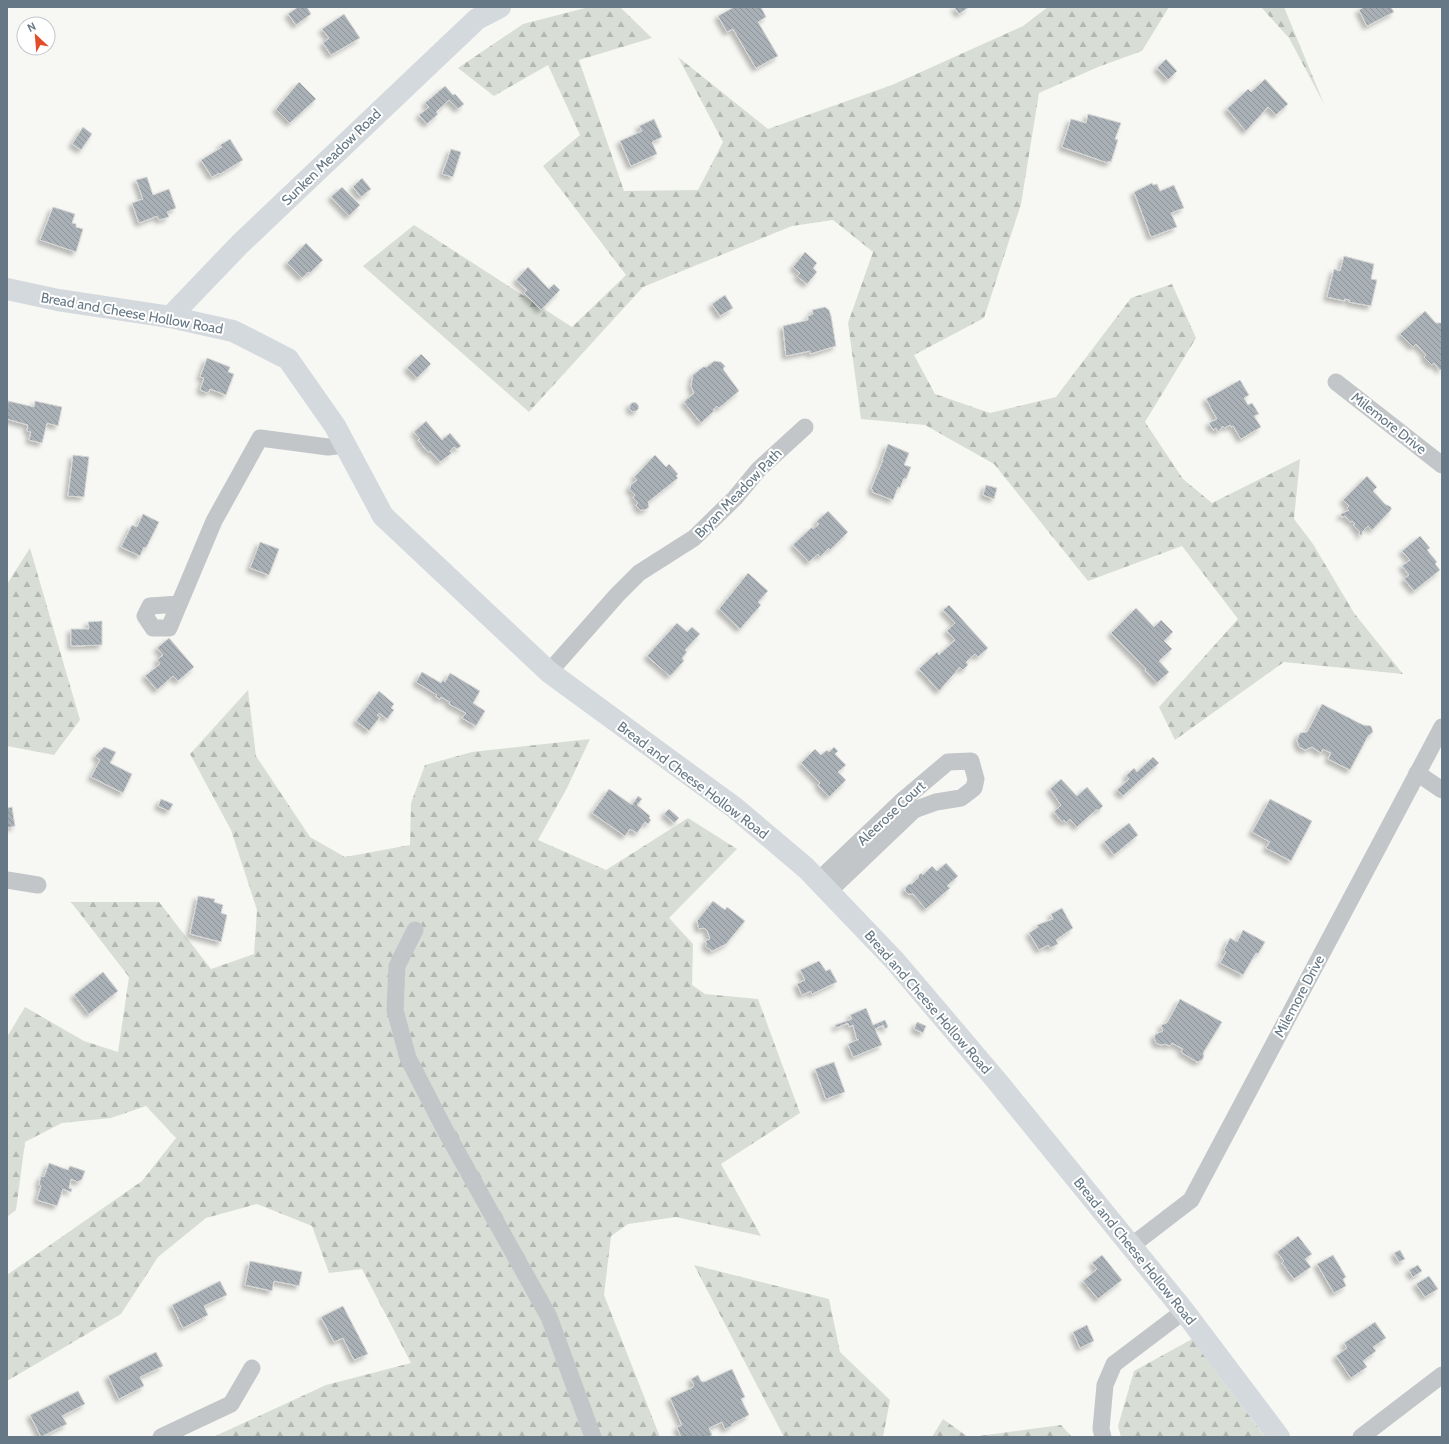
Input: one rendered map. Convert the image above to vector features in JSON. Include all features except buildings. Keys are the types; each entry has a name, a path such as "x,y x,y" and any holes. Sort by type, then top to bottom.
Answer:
{"main road":[{"name":"Sunken Meadow Road","path":"170,317 240,244 477,18 500,7"},
{"name":"Bread and Cheese Hollow Road","path":"7,289 58,300 170,317 233,331 288,359 335,426 383,516 549,672 735,808 824,886 894,961 988,1070 1184,1311 1279,1437"}],"street":[{"name":"Milemore Drive","path":"1336,382 1442,465"},
{"name":"Bryan Meadow Path","path":"549,672 639,573 694,538 735,498 758,469 805,427"},
{"path":"179,604 214,521 260,438 328,447 345,445"},
{"name":"Milemore Drive","path":"1131,1246 1191,1200 1442,727"},
{"name":"Aleerose Court","path":"971,761 976,779 974,788 961,798 936,802 914,810 824,886 903,800 948,762 971,761"},
{"path":"1417,773 1442,790"},
{"path":"7,880 38,885"},
{"path":"415,930 397,966 396,1010 408,1058 445,1130 549,1317 593,1437"},
{"path":"1103,1437 1101,1430 1105,1386 1114,1364 1184,1311"},
{"path":"161,1437 231,1404 252,1368"},
{"path":"1361,1437 1442,1375"}],"green space":[{"path":"589,7 620,7 652,38 579,60 624,191 698,190 723,142 678,57 768,129 892,85 1023,26 1048,7 1169,7 1142,51 1098,67 1039,93 1021,204 984,318 914,355 935,394 990,413 1056,397 1131,298 1172,284 1196,338 1145,422 1183,479 1212,503 1300,459 1294,519 1313,544 1354,613 1403,674 1284,662 1175,740 1159,707 1238,619 1182,546 1088,581 994,464 925,425 861,419 848,323 873,252 833,220 792,226 643,287 529,412 363,266 414,225 572,327 626,275 543,166 580,135 548,65 494,96 458,68 523,24"},
{"path":"1261,7 1284,7 1324,104 1289,38"},
{"path":"30,548 80,720 54,755 7,746 7,584"},
{"path":"248,690 256,756 310,837 345,857 410,845 411,803 425,765 472,752 590,739 567,788 538,840 606,870 688,818 737,849 669,918 693,944 692,985 705,994 758,999 800,1113 721,1164 761,1236 676,1217 628,1224 611,1236 604,1295 660,1437 213,1437 326,1385 411,1363 362,1269 329,1273 312,1226 257,1204 206,1218 158,1257 121,1314 7,1381 7,1275 142,1181 176,1138 146,1106 111,1118 62,1123 25,1142 16,1210 7,1217 7,1037 25,1007 84,1041 118,1052 129,977 71,902 159,902 211,969 254,954 257,910 231,830 190,754"},
{"path":"694,1265 829,1299 840,1352 890,1400 883,1437 784,1437"},
{"path":"1192,1339 1265,1437 1121,1437 1118,1426 1134,1371"},
{"path":"943,1419 968,1437 932,1437"},
{"path":"1061,1425 1072,1437 971,1437"}]}
